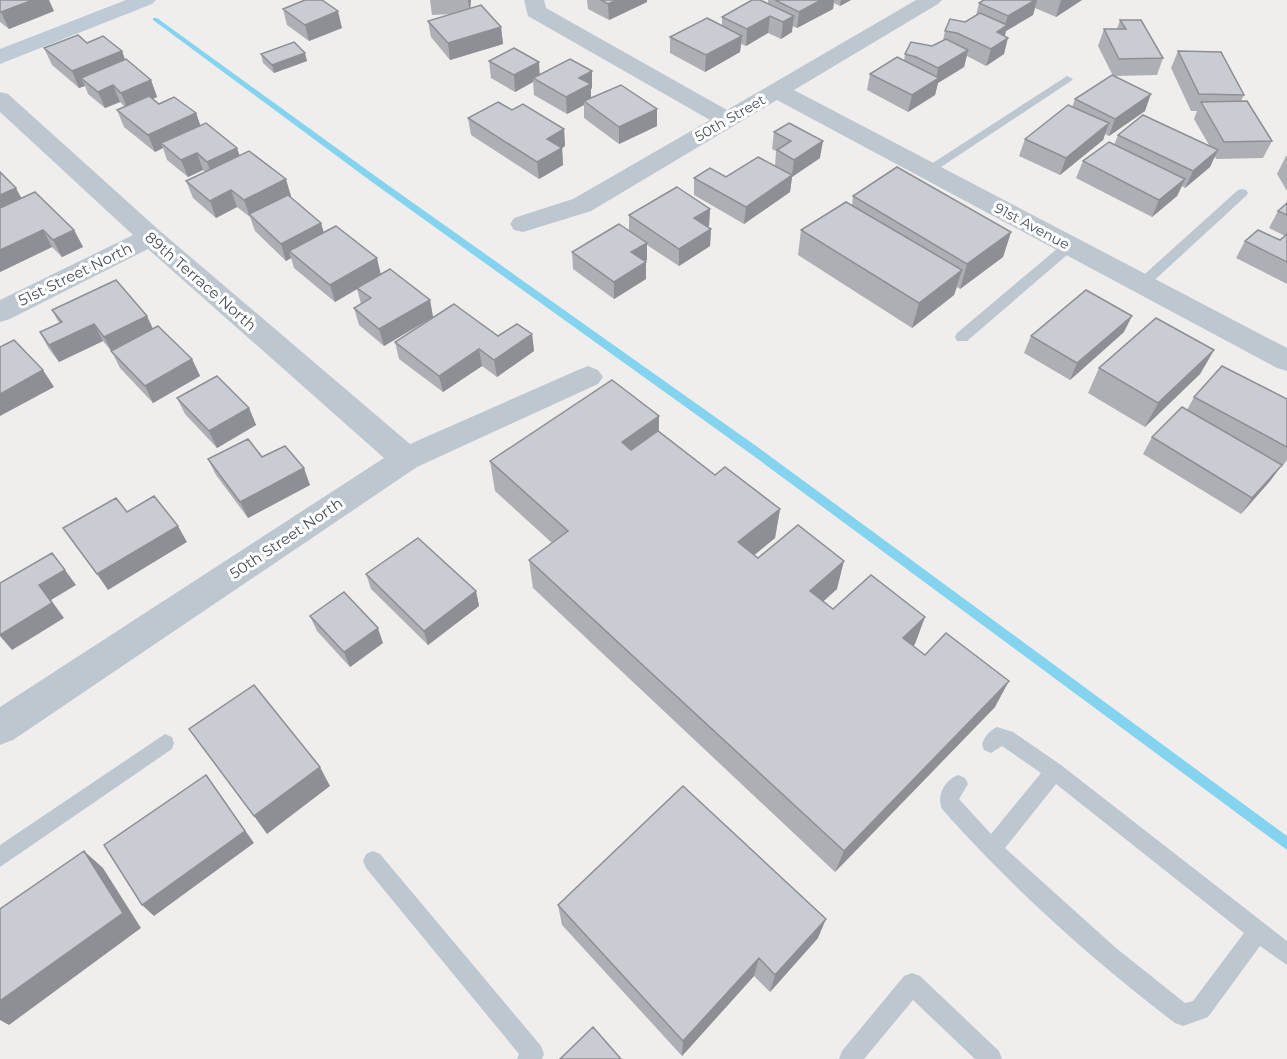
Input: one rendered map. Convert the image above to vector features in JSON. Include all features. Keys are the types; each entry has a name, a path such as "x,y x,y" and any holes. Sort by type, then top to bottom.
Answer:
{"street":[{"path":"0,57 145,0"},
{"path":"534,0 536,11 728,120"},
{"name":"50th Street","path":"524,224 582,205 931,0"},
{"name":"91st Avenue","path":"778,91 1287,361"},
{"name":"89th Terrace North","path":"0,99 151,237 406,459"},
{"name":"51st Street North","path":"0,312 151,237"},
{"name":"50th Street North","path":"0,728 406,459 588,376"}],"lane":[{"path":"928,171 1067,79"},
{"path":"1142,284 1242,193"},
{"path":"962,337 1069,246"},
{"path":"991,744 997,736 1006,738 1054,771 1287,954"},
{"path":"0,857 165,743"},
{"path":"991,849 1054,771"},
{"path":"958,784 950,794 949,802 991,849 1100,949 1183,1015 1200,1009 1258,932"},
{"path":"373,861 533,1054 528,1059"},
{"path":"850,1059 912,984 992,1059"}],"building":[{"path":"0,0 33,0 0,12"},
{"path":"305,0 322,0 338,11 305,25 283,9"},
{"path":"601,0 617,0 608,4"},
{"path":"752,0 760,0 794,16 783,22 770,16 747,29 722,17"},
{"path":"775,0 821,0 799,12"},
{"path":"984,0 1035,0 1008,16 979,3"},
{"path":"481,5 501,27 448,43 428,21"},
{"path":"980,13 1007,25 997,32 1008,38 991,49 957,33 945,31 950,19 965,22"},
{"path":"707,18 742,36 706,55 670,37"},
{"path":"1120,20 1141,20 1163,58 1119,59 1104,29 1126,29"},
{"path":"78,35 87,43 103,36 122,51 72,71 44,48"},
{"path":"946,39 968,50 938,68 905,54 911,42 932,46"},
{"path":"294,42 305,53 272,65 261,54"},
{"path":"514,48 539,62 514,75 489,61"},
{"path":"1178,51 1221,52 1244,95 1199,94"},
{"path":"897,57 939,78 912,95 870,74"},
{"path":"126,59 151,80 121,93 113,85 98,92 81,78"},
{"path":"570,59 592,71 579,78 591,84 566,97 533,78"},
{"path":"1112,75 1151,94 1115,119 1075,99"},
{"path":"621,85 657,109 619,127 584,101"},
{"path":"149,96 159,104 174,97 196,113 148,135 117,110"},
{"path":"1247,101 1272,141 1224,142 1201,102"},
{"path":"498,102 512,110 523,104 564,129 547,139 562,148 537,162 468,118"},
{"path":"1068,105 1109,123 1066,158 1025,139"},
{"path":"1143,115 1218,150 1193,171 1118,135"},
{"path":"206,123 237,148 207,162 197,153 181,160 161,143"},
{"path":"789,123 823,141 794,160 777,150 791,141 774,132"},
{"path":"1109,142 1185,179 1159,200 1083,161"},
{"path":"249,151 286,179 244,200 231,190 210,201 186,181"},
{"path":"758,157 792,175 746,207 694,178 710,168 726,177"},
{"path":"897,167 1011,232 967,264 853,196"},
{"path":"0,172 16,188 0,195"},
{"path":"677,187 710,209 694,218 711,229 679,249 629,215"},
{"path":"35,192 74,230 53,240 43,230 0,250 0,208"},
{"path":"288,195 321,223 281,244 249,214"},
{"path":"846,202 962,270 919,303 801,230"},
{"path":"1287,203 1287,215 1278,211"},
{"path":"619,224 647,243 631,252 646,262 614,282 572,252"},
{"path":"336,226 377,258 330,285 289,251"},
{"path":"1258,230 1280,240 1287,234 1287,262 1245,241"},
{"path":"390,269 430,300 379,329 354,308 371,298 357,288"},
{"path":"116,280 147,316 104,337 94,324 49,345 40,332 62,322 52,310"},
{"path":"1086,290 1132,316 1077,363 1031,336"},
{"path":"454,304 498,336 517,324 532,334 494,360 479,349 439,376 395,342"},
{"path":"1156,318 1214,350 1158,403 1099,368"},
{"path":"158,326 192,359 145,386 111,351"},
{"path":"14,340 43,370 0,394 0,347"},
{"path":"1222,366 1287,399 1287,447 1194,397"},
{"path":"217,376 249,408 209,431 177,398"},
{"path":"612,380 659,416 622,442 631,450 658,431 715,475 725,467 780,509 738,542 758,558 798,525 844,561 810,591 833,609 871,575 925,617 903,638 925,655 946,633 1009,681 844,851 529,560 568,531 490,461"},
{"path":"1182,407 1282,465 1252,498 1152,437"},
{"path":"248,439 262,457 285,446 304,468 240,502 208,459"},
{"path":"154,496 178,526 97,574 63,528 116,498 127,512"},
{"path":"418,538 476,591 424,631 366,574"},
{"path":"52,553 65,570 39,585 52,603 0,635 0,583"},
{"path":"344,592 378,628 344,652 310,616"},
{"path":"254,685 320,767 254,816 189,729"},
{"path":"206,775 245,831 142,905 104,845"},
{"path":"683,786 826,919 775,975 759,958 683,1041 558,905"},
{"path":"84,851 123,913 0,1001 0,909"},
{"path":"593,1027 621,1059 560,1059"}],"waterway":[{"path":"155,19 375,180 755,451 1287,844"}]}
